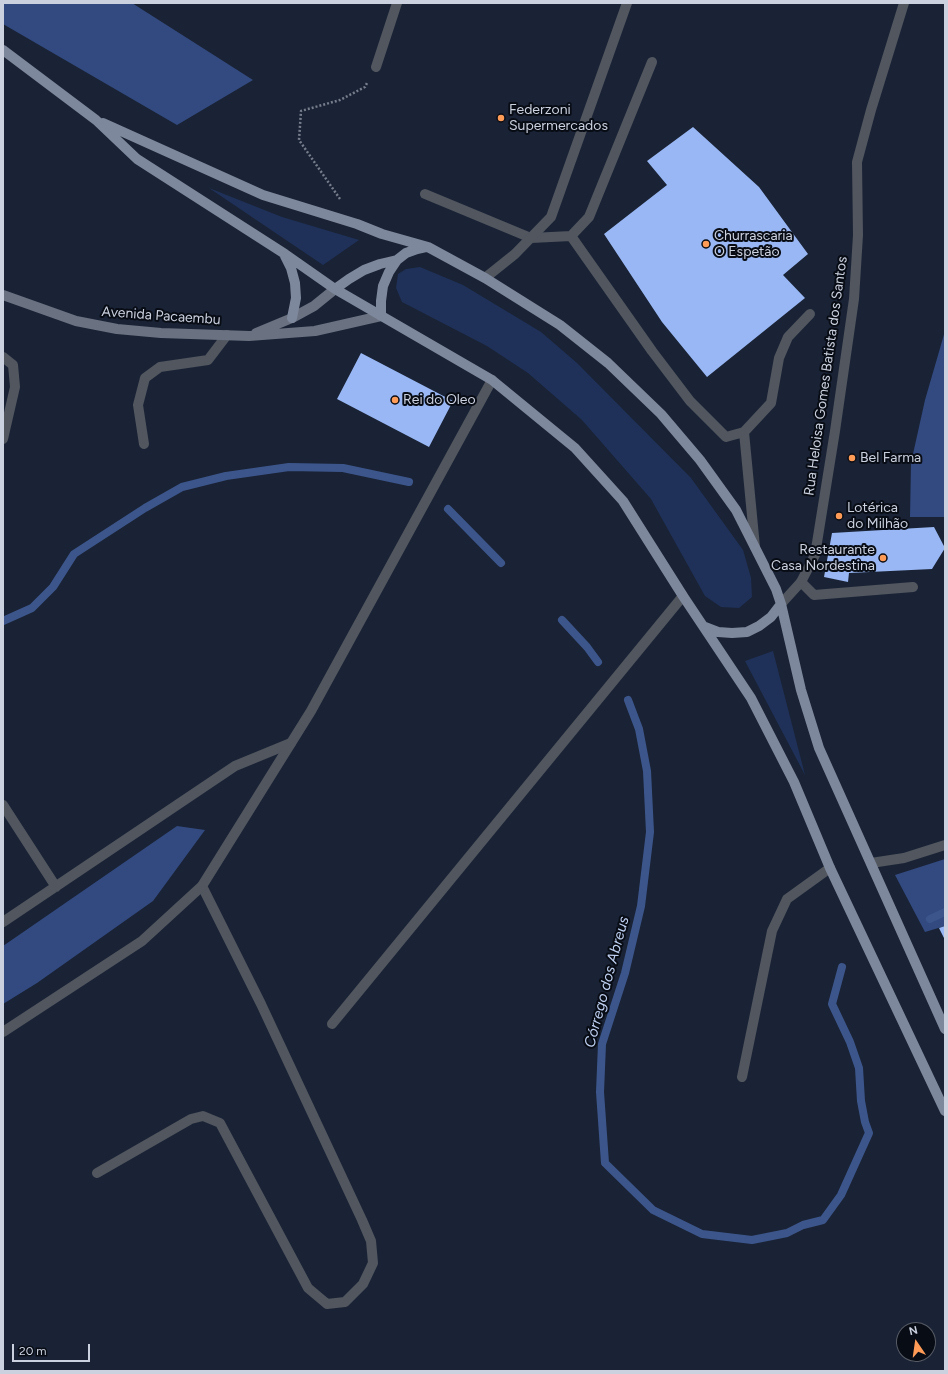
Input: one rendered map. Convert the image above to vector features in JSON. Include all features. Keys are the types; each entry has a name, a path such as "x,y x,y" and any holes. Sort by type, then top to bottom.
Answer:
{"main road":[{"path":"3,50 96,120 137,159 284,254 335,289 492,380 575,448 623,501 682,596 705,627 751,698 791,775 830,868 945,1111"},
{"path":"96,120 263,195 357,224 382,234 428,247 485,278 560,324 608,363 656,409 704,466 736,510 776,589 781,604 801,690 819,748 945,1029"},
{"path":"381,316 383,286 389,272 397,260 406,253 428,247"},
{"path":"284,254 291,268 295,283 296,298 292,318"},
{"path":"335,289 364,270 397,260"},
{"path":"705,627 718,632 732,634 746,632 759,626 770,617 781,604"}],"street":[{"path":"376,67 397,3"},
{"path":"485,278 515,254 551,216 627,3"},
{"name":"Rua Heloisa Gomes Batista dos Santos","path":"781,604 801,582 815,555 854,299 858,235 857,162 871,110 904,3"},
{"path":"425,194 531,238 571,236 589,217 652,62"},
{"path":"571,236 652,352 690,400 726,437 744,432 771,403 779,358 788,337 810,314"},
{"path":"249,336 292,318 314,306 335,289"},
{"name":"Avenida Pacaembu","path":"3,296 76,321 117,329 161,333 249,336 315,331 381,316"},
{"path":"144,444 138,405 145,378 160,367 208,360 227,335"},
{"path":"3,357 13,365 15,387 3,439"},
{"path":"3,1032 142,941 202,886 311,711 492,380"},
{"path":"744,432 755,548"},
{"path":"801,582 814,595 913,587"},
{"path":"332,1024 682,596"},
{"path":"3,922 235,766 291,743"},
{"path":"3,805 56,887"},
{"path":"871,863 904,858 945,845"},
{"path":"742,1077 772,931 787,899 830,868"},
{"path":"97,1173 191,1119 204,1116 220,1123 308,1288 327,1304 345,1302 364,1284 373,1263 371,1241 362,1220 261,1004 202,886"}],"path":[{"path":"357,224 299,140 301,111 340,100 365,87 376,67"}],"shaded area":[{"path":"3,3 132,3 253,80 177,125 3,24"},
{"path":"209,188 282,217 359,240 323,265"},
{"path":"420,267 463,285 541,332 577,363 691,478 743,550 751,578 752,597 739,608 721,607 705,596 651,499 582,420 528,373 487,346 402,302 396,288 398,274 406,269"},
{"path":"945,331 945,517 910,517 911,463 925,400"},
{"path":"773,651 805,775 745,661"},
{"path":"177,826 205,830 153,901 37,983 3,1004 3,946"},
{"path":"945,859 945,926 925,932 895,875"}],"building":[{"name":"Churrascaria O Espetão","path":"693,127 759,187 808,254 783,275 805,298 707,377 662,322 604,234 667,185 647,161"},
{"name":"Rei do Oleo","path":"361,353 453,401 429,447 337,399"},
{"name":"Restaurante Casa Nordestina","path":"934,527 945,548 932,569 849,573 848,582 824,577 832,533"},
{"path":"945,926 945,940 939,928"}],"waterway":[{"name":"Córrego dos Abreus","path":"3,621 32,608 53,587 74,554 145,508 182,487 226,476 289,467 343,468 409,482"},
{"name":"Córrego dos Abreus","path":"448,509 501,563"},
{"name":"Córrego dos Abreus","path":"562,620 587,647 598,662"},
{"name":"Córrego dos Abreus","path":"628,700 639,729 647,771 650,832 641,906 625,973 602,1044 600,1092 605,1163 653,1210 702,1234 752,1240 787,1233 803,1225 823,1220 841,1195 869,1133 865,1122 861,1101 859,1068 850,1042 832,1004 842,967"},
{"name":"Córrego dos Abreus","path":"930,919 945,912"}],"place":[{"name":"Federzoni Supermercados","path":"501,118"},
{"name":"Churrascaria O Espetão","path":"706,244"},
{"name":"Rei do Oleo","path":"395,400"},
{"name":"Bel Farma","path":"852,458"},
{"name":"Lotérica do Milhão","path":"839,516"},
{"name":"Restaurante Casa Nordestina","path":"883,558"}]}
